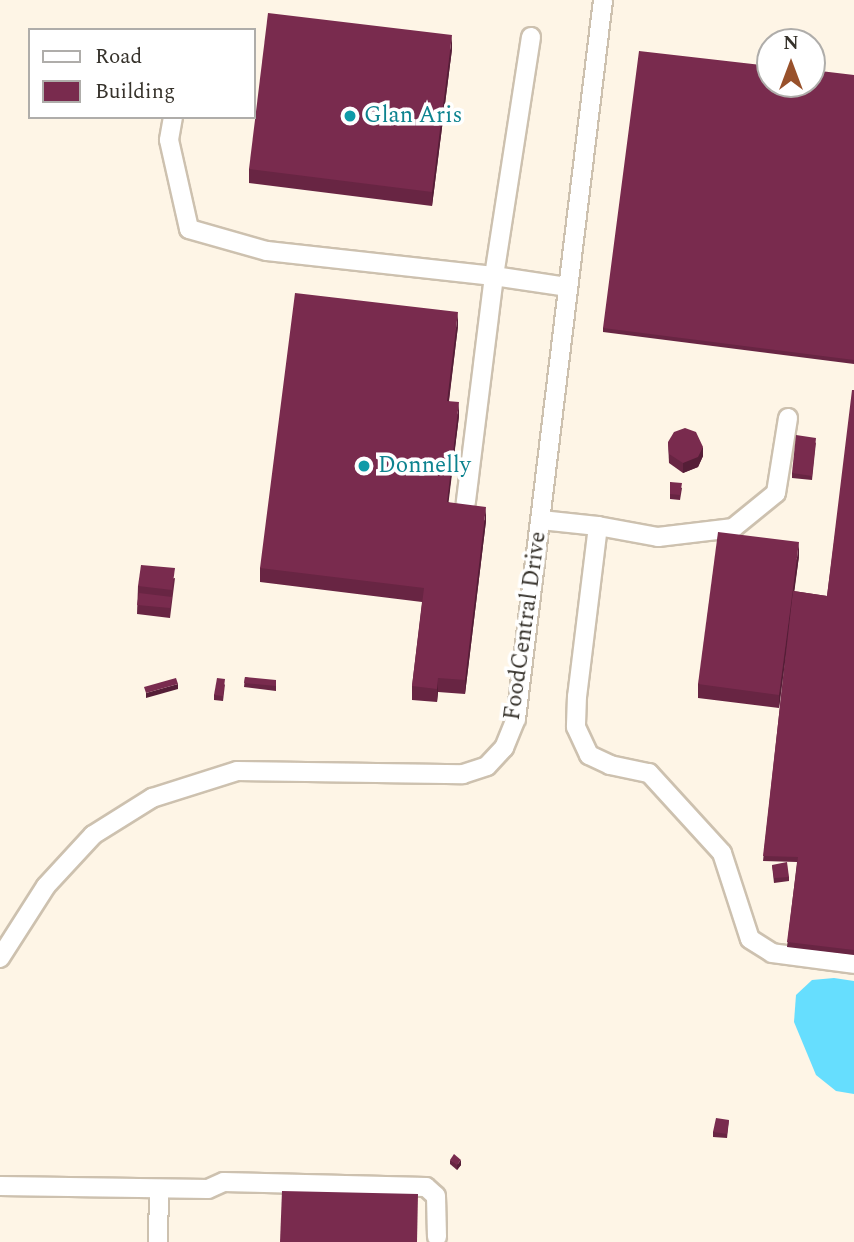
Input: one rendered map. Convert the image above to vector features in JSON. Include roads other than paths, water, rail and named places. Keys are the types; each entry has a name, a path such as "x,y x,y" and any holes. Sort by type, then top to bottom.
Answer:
{"street":[{"name":"FoodCentral Drive","path":"0,958 46,886 93,835 152,798 237,771 431,776 463,774 487,765 504,748 516,719 603,0"},
{"path":"466,502 494,276 531,37"},
{"path":"173,119 169,140 188,229 267,251 494,276 568,287"},
{"path":"541,520 598,526 658,537 733,528 776,493 788,418"},
{"path":"598,526 577,696 576,727 589,755 610,765 649,774 722,853 750,939 772,953 854,964"},
{"path":"0,1186 208,1189 224,1182 426,1187 436,1196 437,1237"},
{"path":"158,1242 159,1189"}],"water":[{"path":"834,978 854,981 854,1094 836,1091 816,1075 794,1022 796,995 812,980"}],"place":[{"name":"Glan Aris","path":"350,116"},
{"name":"Donnelly","path":"364,466"}]}
